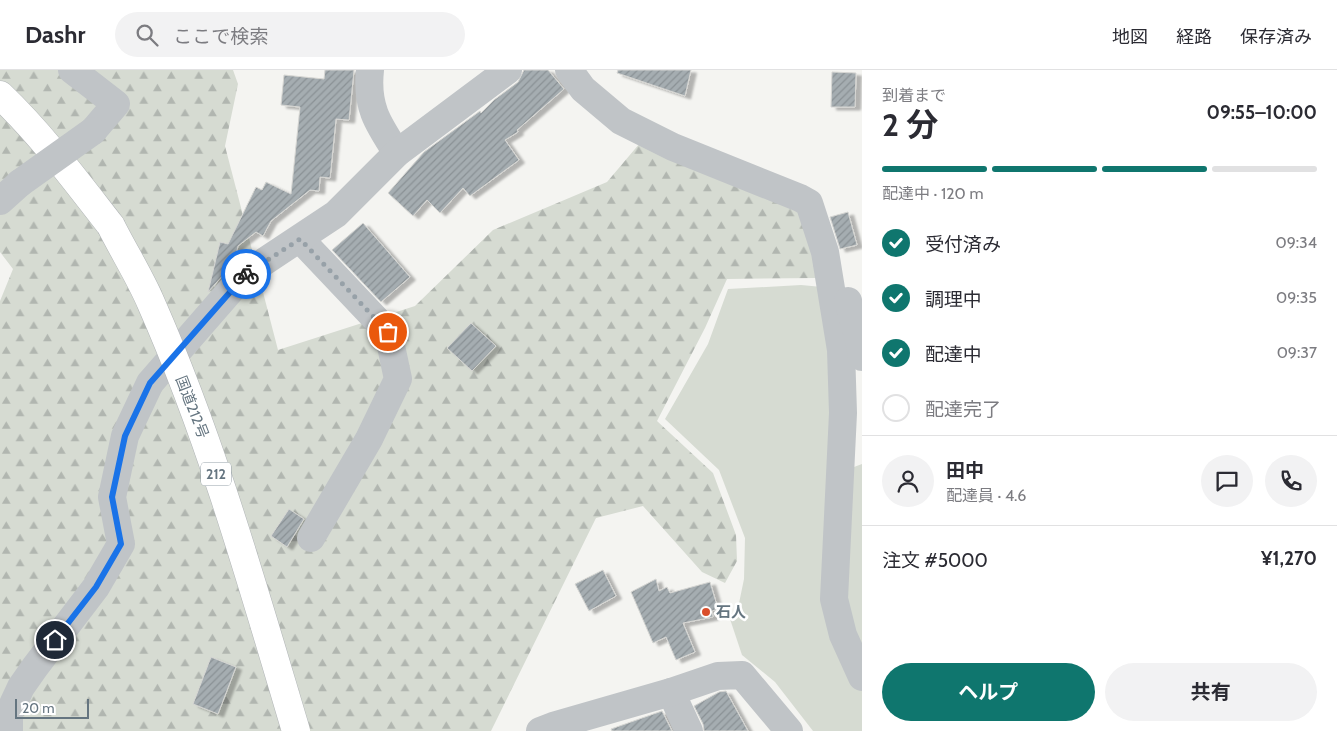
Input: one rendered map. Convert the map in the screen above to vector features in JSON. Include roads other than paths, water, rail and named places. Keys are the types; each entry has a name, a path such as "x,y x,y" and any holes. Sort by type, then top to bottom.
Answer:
{"highway":[{"name":"国道212号","path":"0,95 17,111 60,160 111,226 151,302 195,414 242,548 296,731"}],"street":[{"path":"0,201 20,184 93,131 116,104 72,70"},
{"path":"370,70 369,98 377,123 397,153"},
{"path":"569,70 583,89 621,121 672,146 809,203 825,252 841,350 842,395 834,599 843,635 862,677"},
{"path":"9,731 9,713 21,687 34,667 96,587 121,544 112,497 125,436 150,383 244,275 336,214 397,153 498,73"},
{"path":"300,239 388,332 398,378 369,439 312,538"},
{"path":"825,252 830,253 838,265 862,356"},
{"path":"540,731 718,676 742,675 789,731"},
{"path":"671,692 688,731"}],"place":[{"name":"石人","path":"706,612"}]}
